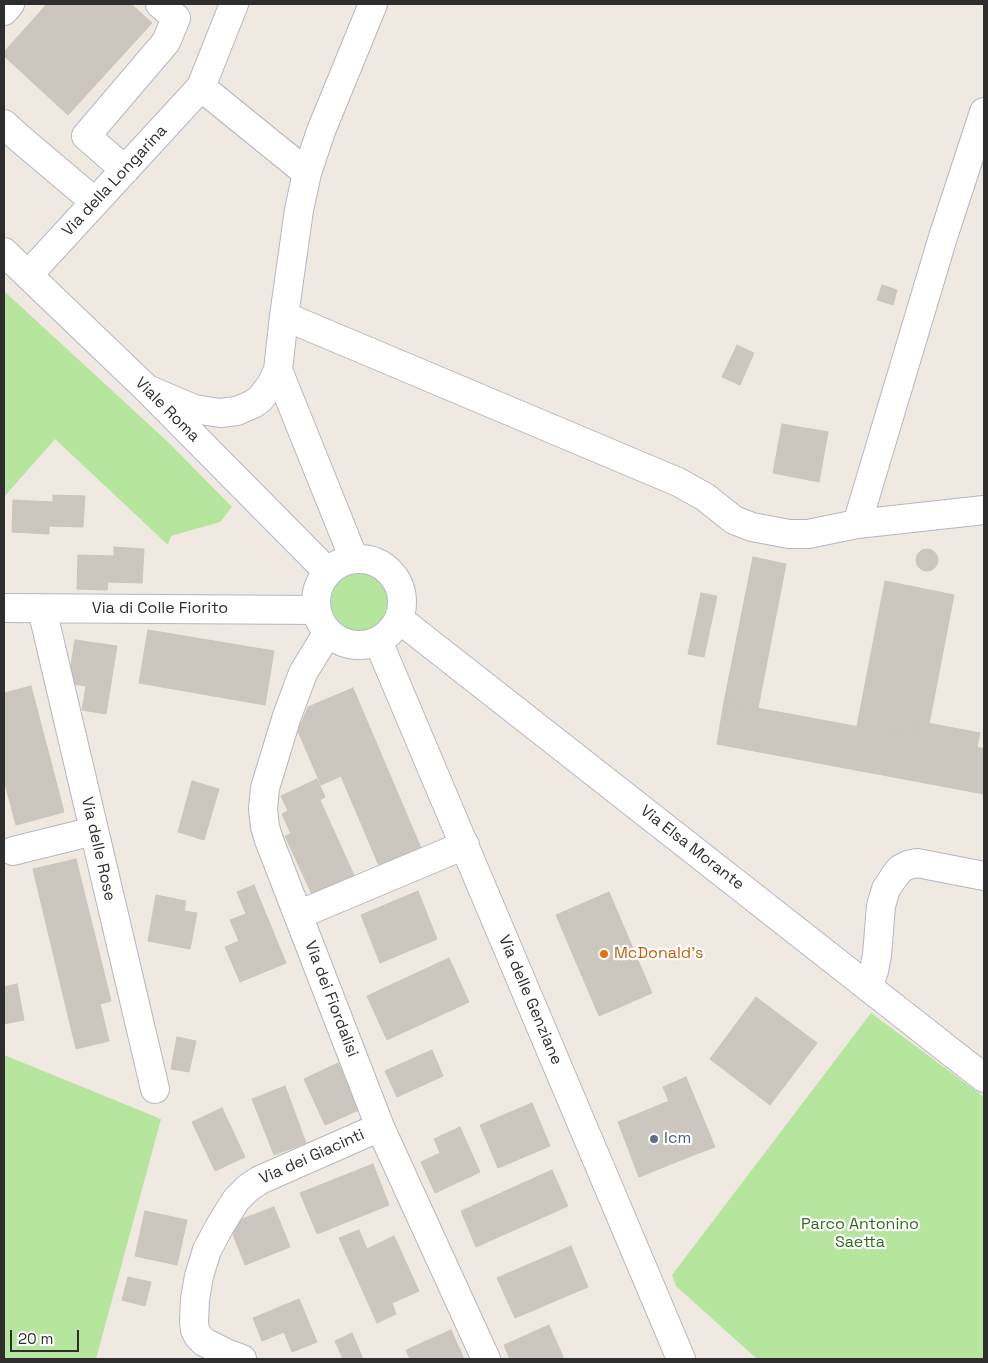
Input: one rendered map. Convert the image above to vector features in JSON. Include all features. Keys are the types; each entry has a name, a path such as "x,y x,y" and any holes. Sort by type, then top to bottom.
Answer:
{"street":[{"path":"4,11 10,4"},
{"path":"125,170 86,136 166,42 176,18 160,4"},
{"name":"Via della Longarina","path":"28,275 202,87 234,4"},
{"path":"147,389 194,409 210,412 229,412 246,408 260,398 271,385 278,370 299,210 307,173 321,131 373,4"},
{"path":"202,87 307,173"},
{"path":"857,524 943,237 984,112"},
{"path":"4,124 95,202"},
{"name":"Viale Roma","path":"4,252 147,389 328,572"},
{"path":"284,316 678,482 705,497 726,515 742,524 762,530 808,534 857,524 984,510"},
{"path":"278,370 354,559"},
{"path":"354,559 369,560 382,566 394,576 400,589 402,604 399,618 394,628 378,641 366,645 352,645 339,641 322,621 317,596 320,583 328,572 340,563 354,559"},
{"name":"Via di Colle Fiorito","path":"4,608 322,621"},
{"name":"Via delle Rose","path":"42,609 155,1089"},
{"name":"Via Elsa Morante","path":"399,618 984,1078"},
{"name":"Via dei Fiordalisi","path":"322,621 309,662 294,695 270,769 263,799 263,818 269,840 380,1127 486,1359"},
{"name":"Via delle Genziane","path":"378,641 681,1359"},
{"path":"13,851 94,831"},
{"path":"298,915 465,845"},
{"path":"868,986 878,955 881,906 886,890 900,869 908,865 917,864 984,876"},
{"name":"Via dei Giacinti","path":"242,1359 204,1342 195,1330 195,1300 199,1276 207,1250 221,1224 236,1200 248,1188 260,1180 380,1127"}],"green space":[{"path":"4,291 169,443 232,507 220,522 171,536 168,545 55,439 4,497"},
{"path":"360,573 376,578 384,586 389,602 384,618 376,626 360,631 344,626 336,618 331,602 336,586 344,578"},
{"name":"Parco Antonino Saetta","path":"871,1013 984,1097 984,1359 757,1359 676,1286 672,1275"},
{"path":"4,1055 161,1119 96,1359 4,1359"}],"building":[{"path":"47,4 131,4 152,23 68,115 4,56 4,52"},
{"path":"882,285 897,290 893,305 877,300"},
{"path":"737,345 754,353 740,385 722,377"},
{"path":"782,424 828,432 819,482 773,473"},
{"path":"53,495 85,496 83,527 49,526 49,534 12,532 13,500 53,502"},
{"path":"114,547 144,549 142,583 108,582 107,590 77,589 78,555 114,556"},
{"path":"927,549 935,552 938,560 935,568 927,571 919,568 916,560 919,552"},
{"path":"753,557 786,564 758,708 724,702"},
{"path":"885,581 954,595 929,724 917,721 914,737 857,726"},
{"path":"701,593 717,596 704,657 688,654"},
{"path":"148,630 274,651 265,705 139,683"},
{"path":"75,640 117,646 106,714 82,710 86,686 68,683"},
{"path":"31,686 64,812 16,825 4,780 4,693"},
{"path":"353,688 424,855 382,873 341,776 321,785 298,731 308,707"},
{"path":"724,702 914,737 917,721 980,733 977,747 984,749 984,794 717,744"},
{"path":"317,779 325,797 320,800 357,882 315,901 285,836 291,834 282,814 288,811 281,796"},
{"path":"192,781 219,789 204,840 178,832"},
{"path":"76,859 111,1001 100,1004 109,1041 76,1049 33,869"},
{"path":"254,885 286,963 240,982 225,947 239,941 230,920 246,914 237,892"},
{"path":"418,891 437,939 380,963 361,915"},
{"name":"McDonald's","path":"609,892 652,993 599,1016 556,915"},
{"path":"156,895 186,901 184,911 197,913 190,949 148,941"},
{"path":"449,958 469,1002 387,1040 367,996"},
{"path":"17,984 24,1020 4,1024 4,987"},
{"path":"756,997 817,1043 770,1105 710,1059"},
{"path":"177,1037 196,1041 189,1072 171,1069"},
{"path":"432,1050 443,1076 397,1097 385,1071"},
{"path":"338,1063 359,1110 325,1125 304,1079"},
{"path":"686,1077 715,1147 691,1156 663,1087"},
{"path":"285,1086 306,1143 274,1155 252,1099"},
{"name":"Icm","path":"669,1101 691,1156 639,1177 618,1122"},
{"path":"532,1103 550,1146 498,1168 480,1125"},
{"path":"222,1108 245,1157 215,1171 192,1122"},
{"path":"460,1127 480,1172 435,1193 421,1162 440,1153 434,1139"},
{"path":"373,1164 389,1205 317,1234 300,1193"},
{"path":"552,1170 568,1206 476,1247 461,1211"},
{"path":"274,1207 290,1247 245,1265 229,1224"},
{"path":"145,1211 187,1220 177,1265 135,1256"},
{"path":"359,1230 367,1249 394,1236 419,1291 392,1303 396,1314 377,1323 339,1238"},
{"path":"571,1246 588,1287 515,1318 497,1278"},
{"path":"128,1277 151,1282 145,1306 122,1300"},
{"path":"299,1299 317,1342 292,1352 284,1332 262,1341 253,1318"},
{"path":"549,1325 564,1359 510,1359 504,1345"},
{"path":"451,1330 464,1359 410,1359 406,1350"},
{"path":"352,1333 363,1359 343,1359 335,1341"}],"place":[{"name":"McDonald's","path":"604,954"},
{"name":"Icm","path":"654,1139"}]}
